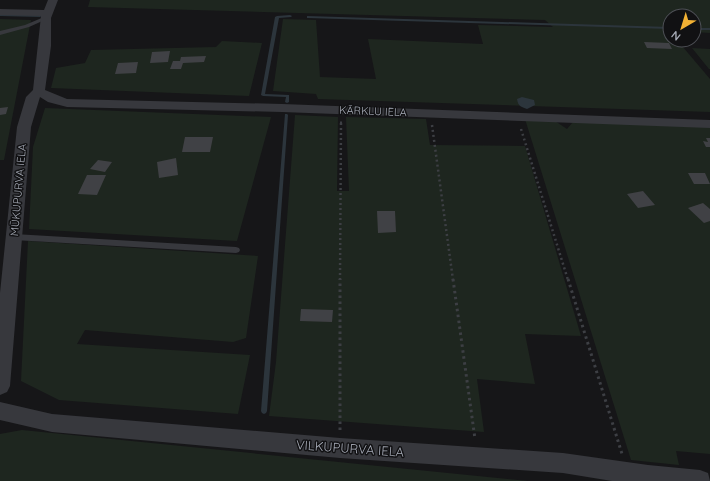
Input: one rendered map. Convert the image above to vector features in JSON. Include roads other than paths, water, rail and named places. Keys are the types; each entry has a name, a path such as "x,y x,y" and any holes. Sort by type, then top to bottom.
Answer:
{"street":[{"path":"0,12 49,10"},
{"name":"MŪKUPURVA IELA","path":"0,386 24,127 32,97 39,92 49,10"},
{"name":"KĀRKLU IELA","path":"39,92 52,99 67,103 341,110 710,124"},
{"name":"VILKUPURVA IELA","path":"0,411 52,423 340,448 563,463 648,476 700,481"}],"lane":[{"path":"0,33 27,26 49,10"},
{"path":"14,237 236,250"}],"waterway":[{"path":"0,15 40,16"},
{"path":"287,102 288,96 263,95 277,17 290,16"},
{"path":"308,17 662,28"},
{"path":"702,29 710,29"},
{"path":"264,411 286,115"}]}
